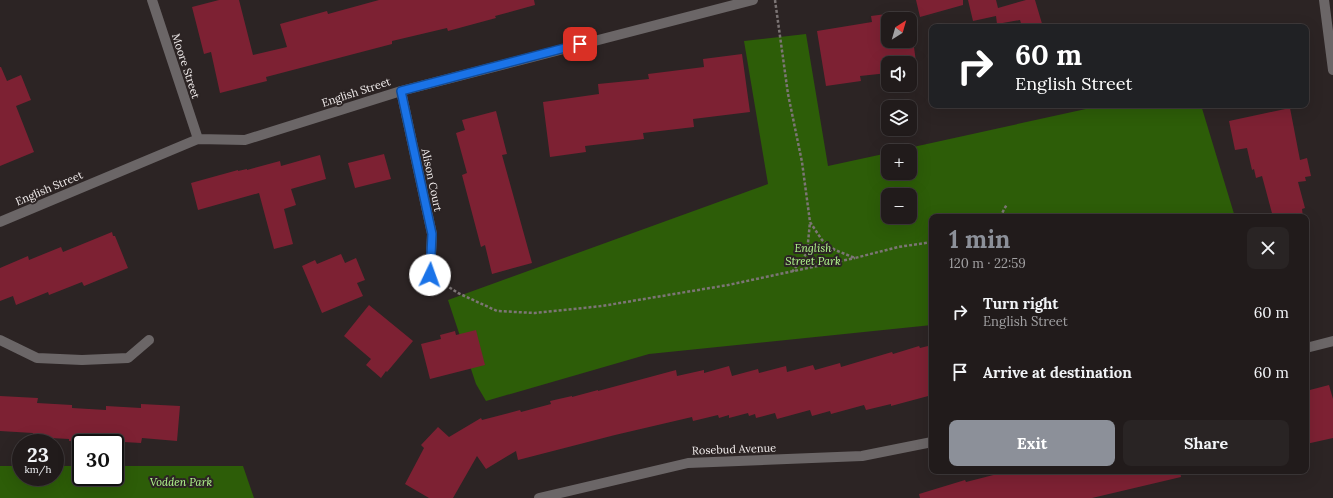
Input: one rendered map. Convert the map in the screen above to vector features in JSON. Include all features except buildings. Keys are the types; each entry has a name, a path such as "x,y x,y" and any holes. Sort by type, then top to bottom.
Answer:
{"street":[{"name":"Moore Street","path":"152,0 198,139"},
{"name":"English Street","path":"0,222 198,139 245,140 401,91 753,0"},
{"path":"1324,0 1333,70"},
{"name":"Alison Court","path":"401,91 432,234 430,275"},
{"path":"0,340 37,358 82,360 128,358 149,340"},
{"path":"1309,347 1333,341"},
{"name":"Rosebud Avenue","path":"539,498 688,463 862,456 929,443"}],"path":[{"path":"775,0 788,94 802,162 810,222 807,253 792,272"},
{"path":"1002,214 1007,204"},
{"path":"810,222 822,240 835,250 855,258"},
{"path":"430,275 458,293 498,311 535,313 602,306 728,285 855,258 898,247 929,242"}],"green space":[{"name":"English Street Park","path":"806,34 828,166 881,155 881,180 917,180 917,146 1090,108 1202,108 1234,214 929,214 929,325 649,354 486,401 476,384 448,300 768,184 744,41"},
{"name":"Vodden Park","path":"0,466 12,466 12,486 64,486 64,466 72,466 72,486 124,486 124,466 243,466 254,498 0,498"}],"route":[{"path":"430,275 432,234 401,91 580,44"}]}
